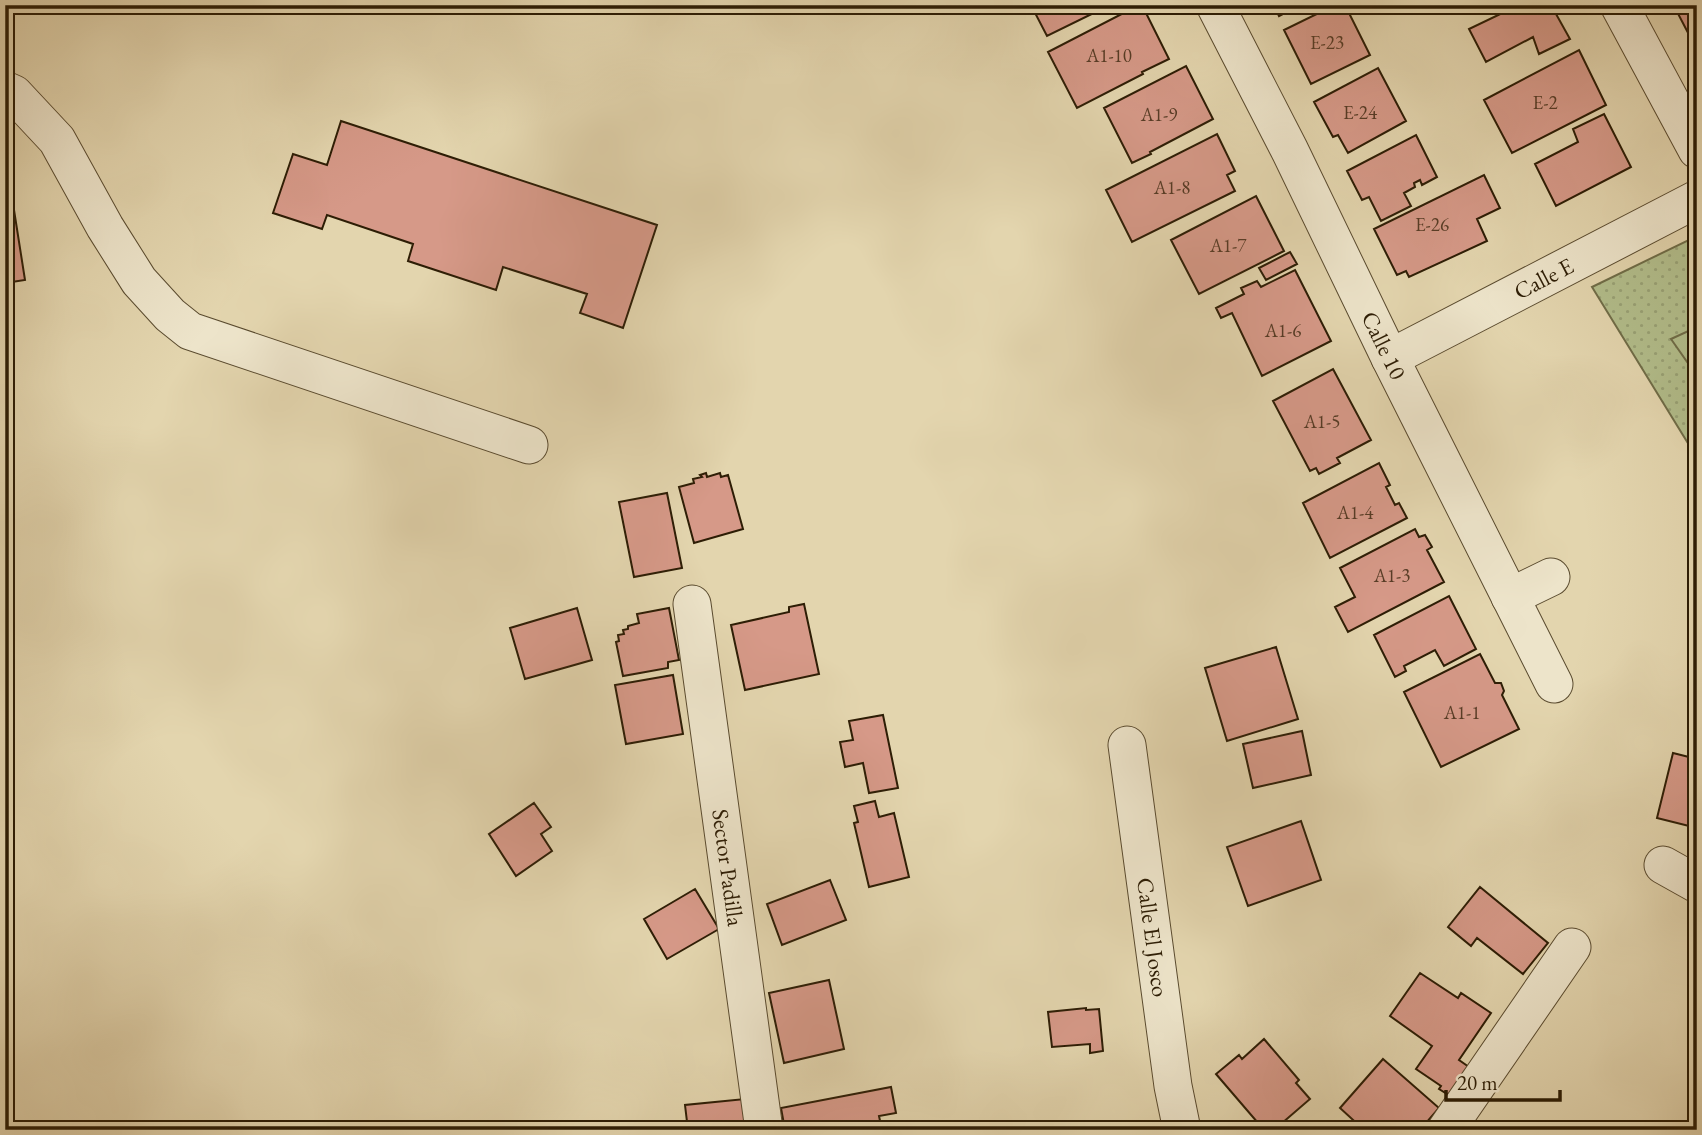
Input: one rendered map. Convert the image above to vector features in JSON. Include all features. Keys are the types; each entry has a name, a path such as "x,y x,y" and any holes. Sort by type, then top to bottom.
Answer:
{"street":[{"name":"Calle 10","path":"1216,5 1554,684"},
{"path":"1619,5 1697,150"},
{"path":"5,90 14,94 57,140 105,227 139,281 170,315 190,331 528,445"},
{"name":"Calle E","path":"1390,358 1697,199"},
{"path":"1510,597 1551,577"},
{"name":"Sector Padilla","path":"692,604 764,1130"},
{"name":"Calle El Josco","path":"1127,745 1182,1130"},
{"path":"1663,865 1697,884"},
{"path":"1446,1130 1573,947"}],"green space":[{"path":"1697,236 1697,458 1592,287"},
{"path":"1697,327 1697,376 1671,339"}],"building":[{"path":"1042,5 1110,5 1047,36 1033,9"},
{"path":"1142,5 1169,59 1077,108 1048,52"},
{"path":"1274,5 1300,5 1279,16"},
{"path":"1335,5 1345,5 1370,55 1311,84 1284,30"},
{"path":"1512,5 1551,5 1570,39 1539,54 1533,37 1486,62 1469,29 1513,8"},
{"path":"1697,5 1697,50 1674,6"},
{"path":"1579,50 1606,105 1512,153 1484,100"},
{"path":"1186,66 1213,119 1132,163 1104,108"},
{"path":"1378,68 1406,121 1348,153 1338,135 1333,137 1314,102"},
{"path":"1604,114 1631,167 1556,206 1535,164 1578,142 1573,129"},
{"path":"341,121 657,225 623,328 580,313 587,294 503,267 496,290 408,261 413,244 327,215 322,229 273,213 293,154 327,165"},
{"path":"1217,134 1235,171 1227,175 1235,191 1132,242 1106,190"},
{"path":"1416,135 1437,177 1422,185 1420,180 1414,183 1415,187 1404,193 1411,206 1381,221 1369,197 1362,200 1347,171"},
{"path":"1484,175 1500,208 1477,219 1487,241 1409,277 1406,271 1397,275 1374,229"},
{"path":"1256,196 1284,251 1199,294 1171,240"},
{"path":"14,210 25,280 5,283 5,211"},
{"path":"1290,252 1297,264 1266,280 1259,268"},
{"path":"1295,270 1331,341 1262,376 1232,313 1221,318 1216,308 1244,294 1241,288 1257,281 1261,287"},
{"path":"1333,369 1371,440 1337,458 1340,463 1319,474 1316,468 1310,471 1273,401"},
{"path":"1379,463 1390,485 1386,487 1395,505 1399,503 1407,518 1330,558 1303,503"},
{"path":"706,473 707,477 720,473 721,477 728,475 743,529 694,543 679,487 694,483 693,479"},
{"path":"667,493 682,568 634,577 619,502"},
{"path":"1415,529 1419,537 1425,535 1432,547 1427,550 1444,582 1348,632 1335,607 1355,597 1340,568"},
{"path":"1449,596 1476,649 1444,666 1435,650 1404,666 1406,671 1395,677 1374,635"},
{"path":"804,604 819,674 745,690 731,625 789,612 789,607"},
{"path":"577,608 592,660 525,679 510,628"},
{"path":"669,608 679,660 668,662 668,668 623,676 616,642 619,641 618,635 624,634 623,630 628,629 628,626 639,623 637,614"},
{"path":"1276,647 1298,719 1227,741 1205,668"},
{"path":"1480,654 1495,683 1501,683 1504,691 1502,695 1519,729 1441,767 1404,692"},
{"path":"673,675 683,734 626,744 615,685"},
{"path":"883,715 898,788 869,793 863,763 845,767 840,742 853,740 849,721"},
{"path":"1302,731 1311,775 1253,788 1243,744"},
{"path":"1673,753 1697,759 1697,828 1657,818"},
{"path":"875,801 879,817 894,813 909,877 869,887 854,823 858,822 854,806"},
{"path":"534,803 551,827 541,834 552,851 516,876 489,834"},
{"path":"1301,821 1321,880 1248,906 1227,847"},
{"path":"830,880 846,920 782,945 767,904"},
{"path":"1480,887 1548,943 1523,974 1477,938 1471,946 1448,927"},
{"path":"695,889 719,929 667,959 644,919"},
{"path":"1420,973 1458,998 1461,993 1491,1013 1459,1060 1469,1067 1452,1097 1416,1069 1432,1046 1390,1016"},
{"path":"829,980 844,1049 784,1063 769,993"},
{"path":"1099,1009 1103,1051 1090,1053 1090,1044 1052,1047 1048,1012"},
{"path":"1264,1039 1299,1080 1296,1083 1310,1099 1274,1130 1264,1130 1216,1074 1239,1055 1242,1059"},
{"path":"1383,1059 1439,1108 1420,1130 1364,1130 1340,1108"},
{"path":"891,1087 896,1113 879,1116 882,1130 785,1130 781,1108"},
{"path":"755,1098 758,1130 688,1130 685,1105"}]}
